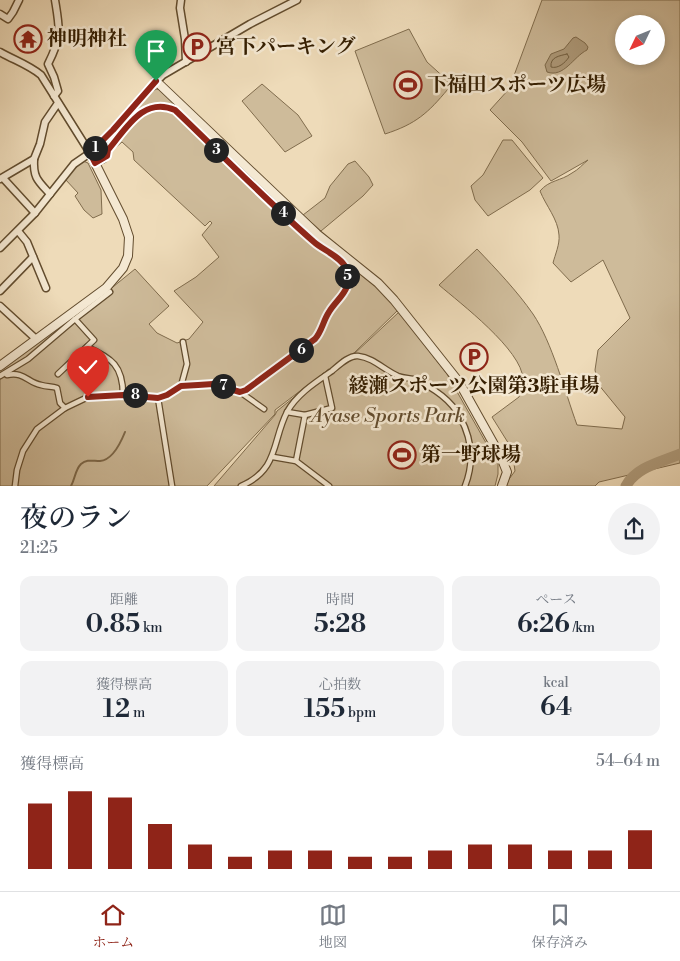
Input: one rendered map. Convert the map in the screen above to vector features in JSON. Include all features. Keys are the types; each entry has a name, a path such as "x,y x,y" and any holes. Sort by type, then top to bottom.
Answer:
{"street":[{"path":"0,14 8,19 19,0"},
{"path":"54,96 58,91 48,64 59,39 59,24 55,0"},
{"path":"181,0 180,8 185,39 186,62"},
{"path":"0,248 35,213 74,164 90,153 113,130 156,81 168,71 250,24 297,0"},
{"path":"0,52 31,67 41,75 90,153 123,219 129,238 128,256 123,268 106,288 0,366"},
{"path":"156,81 317,234 378,283 407,315 459,382 492,441 507,472 502,486"},
{"path":"50,194 36,179 33,167 45,122 58,103"},
{"path":"95,163 107,156 108,150 146,108 154,106 168,107 175,110 312,240 343,264 348,284 345,293 330,310 318,335 253,386 240,392"},
{"path":"34,159 2,179 35,213"},
{"path":"18,231 26,242 46,288"},
{"path":"0,291 33,258"},
{"path":"0,376 28,359 110,292"},
{"path":"0,306 36,339"},
{"path":"58,374 94,340 75,319"},
{"path":"181,386 187,364 183,342"},
{"path":"87,347 101,353 116,364 123,382 123,395"},
{"path":"241,486 252,480 273,457 287,412 304,392 354,355 367,357 399,376 428,386 446,398 465,425 469,441 470,473 465,486"},
{"path":"0,376 11,374 25,376 40,385 57,388 60,403 65,408"},
{"path":"287,412 305,415 332,408 325,376"},
{"path":"15,486 17,470 23,451 30,439 47,420 65,408 88,397 123,395 158,398 167,395 181,386 213,384 240,392 264,408"},
{"path":"158,398 172,486"},
{"path":"296,461 305,415"},
{"path":"273,457 296,461 329,486"}],"green space":[{"path":"542,0 680,0 680,463 599,482 595,486 504,486 515,471 512,449 492,417 519,397 523,379 520,367 502,341 439,285 477,249 520,297 540,325 552,353 577,425 622,429 625,417 598,384 595,370 598,350 630,318 603,260 571,282 553,263 559,242 558,229 540,191 547,185 574,172 588,160 551,181 522,142 490,110 509,89"},
{"name":"下福田スポーツ広場","path":"409,29 427,62 448,81 448,89 421,117 385,134 355,51"},
{"path":"262,84 298,115 312,136 285,152 242,101"},
{"name":"Ayase Sports Park","path":"157,89 328,248 371,281 398,310 354,353 343,359 354,354 399,312 447,374 498,464 495,486 214,486 275,415 277,411 329,369 275,410 275,414 207,486 0,486 0,370 135,269 169,306 149,324 157,333 177,343 189,339 203,322 174,291 196,277 219,257 202,235 212,223 210,221 205,226 134,160 133,152 122,142 110,152 108,160 102,164 98,162 95,155 152,91"},
{"path":"503,140 512,140 543,178 530,190 488,216 475,200 471,186 483,175"},
{"path":"83,161 88,163 101,190 102,214 93,218 84,210 75,196 78,193 65,179"},
{"path":"355,161 369,177 373,185 363,196 321,231 303,215 325,198 330,186 348,164"}],"water":[{"path":"576,37 585,43 588,47 587,50 563,70 553,73 547,72 545,65 551,54 564,49"}],"waterway":[{"path":"71,486 77,469 81,464 88,461 105,460 116,450 125,432"},
{"path":"626,486 630,479 642,470 680,454"}],"place":[{"name":"神明神社","path":"28,39"},
{"name":"宮下パーキング","path":"197,47"},
{"name":"下福田スポーツ広場","path":"408,85"},
{"name":"綾瀬スポーツ公園第3駐車場","path":"474,357"},
{"name":"第一野球場","path":"402,455"}],"route":[{"path":"88,397 141,395 158,398 167,395 181,386 213,384 240,392 246,390 315,339 322,330 326,316 345,293 348,284 346,269 343,264 312,240 175,110 161,106 146,108 108,150 107,156 95,163 90,153 156,81"}]}
